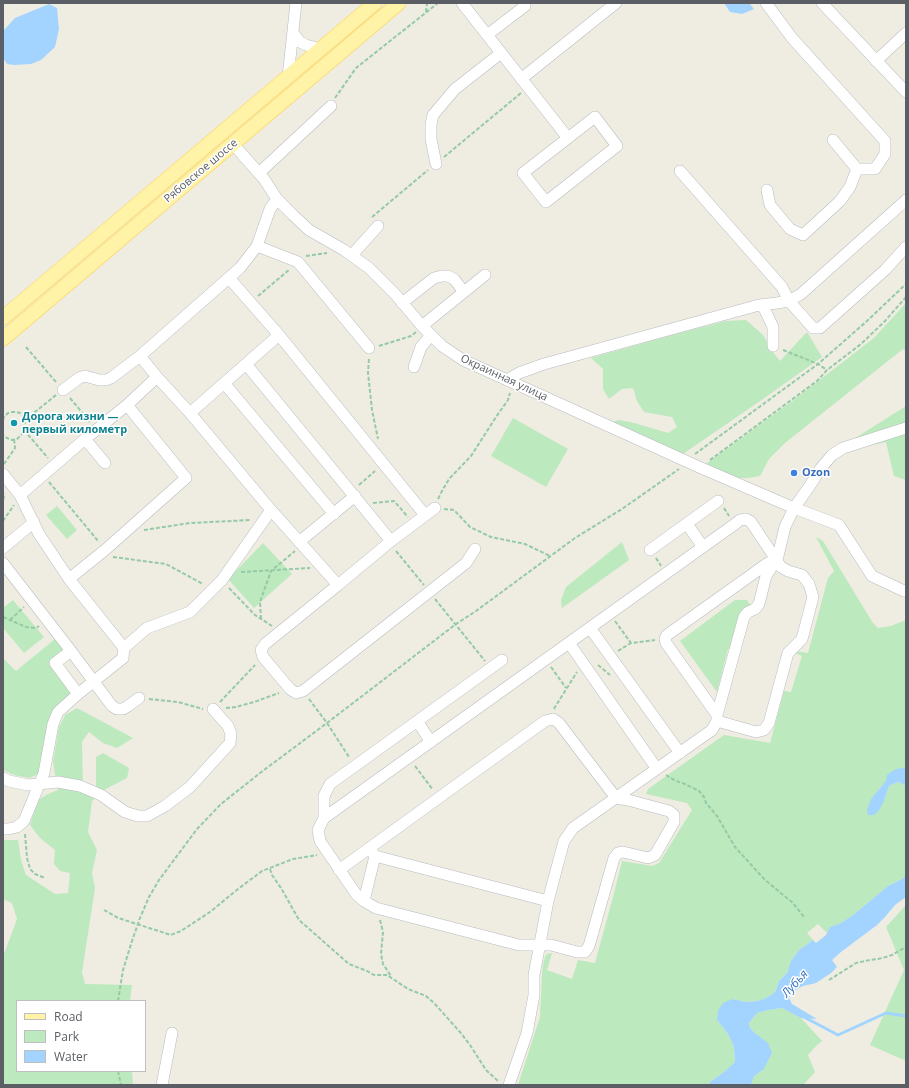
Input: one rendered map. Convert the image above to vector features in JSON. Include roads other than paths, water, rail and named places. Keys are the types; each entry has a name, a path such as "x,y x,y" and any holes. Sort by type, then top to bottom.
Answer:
{"main road":[{"name":"Рябовское шоссе","path":"3,318 375,3"},
{"name":"Рябовское шоссе","path":"5,338 399,3"}],"street":[{"path":"288,77 296,3"},
{"path":"462,3 568,138"},
{"path":"525,83 616,3"},
{"path":"766,3 792,38 885,141 885,154 875,169 857,169"},
{"path":"822,3 906,92"},
{"path":"487,35 525,6"},
{"path":"293,33 300,42 320,49"},
{"path":"876,61 906,33"},
{"path":"436,164 431,139 431,124 433,115 455,89 501,52"},
{"path":"259,173 311,129 331,106"},
{"path":"595,117 617,146 546,202 523,173 568,138 595,117"},
{"path":"833,140 857,169"},
{"name":"Окраинная улица","path":"233,144 259,173 277,199 293,215 309,230 348,252 369,268 442,346 462,360 699,467 794,508 839,525 872,576 904,591 906,590"},
{"path":"767,190 770,205 790,229 803,235 840,201 850,187 857,169"},
{"path":"680,171 782,287 789,301 813,328 820,328 884,270 906,247"},
{"path":"63,390 79,378 85,376 99,380 111,378 140,356 229,278 240,268 257,246 270,209 277,199"},
{"path":"510,382 519,373 544,364 759,305 789,301 801,294 906,200"},
{"path":"348,252 375,222"},
{"path":"257,246 298,262 369,348"},
{"path":"422,326 485,275"},
{"path":"402,303 434,278 442,276 448,276 454,280 464,292"},
{"path":"229,278 279,335 425,515"},
{"path":"759,305 764,308 773,327 773,346"},
{"path":"190,413 279,335"},
{"path":"414,367 422,348 431,335"},
{"path":"140,356 157,378 190,413 271,510 338,585"},
{"path":"246,364 392,541"},
{"path":"20,495 157,378"},
{"path":"224,383 334,514"},
{"path":"69,579 105,550 186,478 127,405"},
{"path":"509,1085 527,1033 534,995 534,975 539,945 548,901 564,841 573,828 712,730 717,718 744,617 759,604 766,576 770,568 778,560 785,528 794,508 821,468 832,456 843,448 906,428"},
{"path":"85,439 105,463"},
{"path":"3,474 20,495 39,534 69,579 124,648"},
{"path":"301,544 334,514 356,497"},
{"path":"650,550 718,501"},
{"path":"435,508 413,524 265,644 261,650 263,657 290,689 296,693 303,691 466,563 475,549"},
{"path":"3,829 17,827 24,821 44,773 53,724 58,712 123,658 124,648 147,628 190,612 222,580 271,510"},
{"path":"324,818 740,520 746,519 751,522 778,560 781,567 788,571 802,575 809,584 812,597 802,639 788,653 769,723 764,730 756,732 717,718 666,643 665,639 667,635 768,563 778,560"},
{"path":"3,548 34,522"},
{"path":"687,524 703,547"},
{"path":"3,563 72,651 112,706 117,709 123,709 139,698"},
{"path":"590,628 680,753"},
{"path":"569,643 657,769"},
{"path":"72,651 55,663 78,694"},
{"path":"339,870 372,852 438,798 546,721 553,718 559,723 616,798 669,811 674,815 674,822 655,855 648,858 623,852 618,853 614,858 589,946 585,952 577,952 551,945 519,945 378,909 364,901 356,894 339,870 320,842 318,830 324,818 324,796 330,784 502,660"},
{"path":"3,778 9,781 28,785 58,782 80,786 101,795 125,812 138,816 147,816 165,806 190,787 230,743 231,734 228,726 213,709"},
{"path":"417,721 431,742"},
{"path":"372,852 548,901"},
{"path":"364,901 372,852"},
{"path":"162,1085 172,1033"}],"water":[{"path":"724,3 749,3 754,9 742,14 730,12"},
{"path":"49,4 57,8 59,29 55,47 41,60 31,64 7,64 3,58 4,30 15,18"},
{"path":"906,768 906,786 898,782 889,786 879,810 874,815 868,815 867,810 871,799 886,781 887,775 894,770"},
{"name":"Лубья","path":"906,875 906,897 895,905 877,925 832,960 837,967 831,973 816,983 803,986 792,992 789,998 792,1004 817,1019 801,1018 782,1008 757,1013 749,1023 750,1028 768,1043 772,1053 763,1070 754,1076 751,1085 709,1085 710,1082 735,1062 734,1047 728,1034 717,1020 718,1011 723,1003 733,999 746,1002 757,1001 773,994 779,981 787,973 791,961 799,950 813,940 816,943 826,935 830,927 841,923 853,915 888,886 902,879"}],"waterway":[{"path":"804,1017 838,1035 886,1013 906,1016"}],"place":[{"name":"Дорога жизни — первый километр","path":"14,423"},
{"name":"Ozon","path":"794,473"}]}
